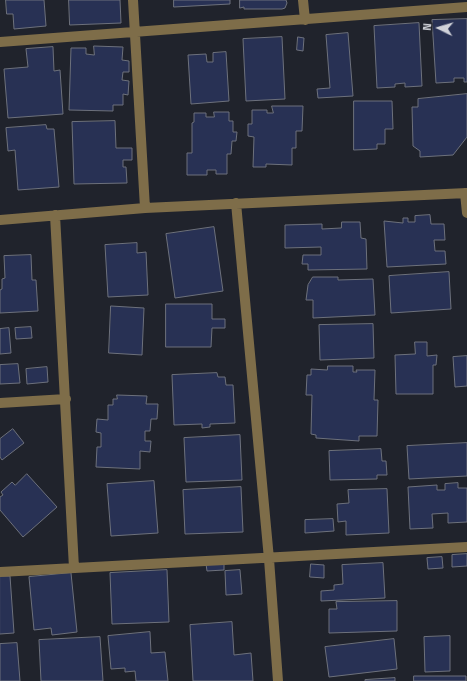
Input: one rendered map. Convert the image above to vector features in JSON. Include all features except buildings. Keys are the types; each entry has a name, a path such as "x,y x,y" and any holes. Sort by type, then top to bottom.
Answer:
{"street":[{"path":"133,0 145,208"},
{"path":"304,0 305,20"},
{"path":"0,42 467,7"},
{"path":"0,220 145,208 466,193 467,213"},
{"path":"236,203 269,559 278,681"},
{"path":"55,215 74,568"},
{"path":"0,403 66,399"},
{"path":"0,572 269,559 467,547"}]}
